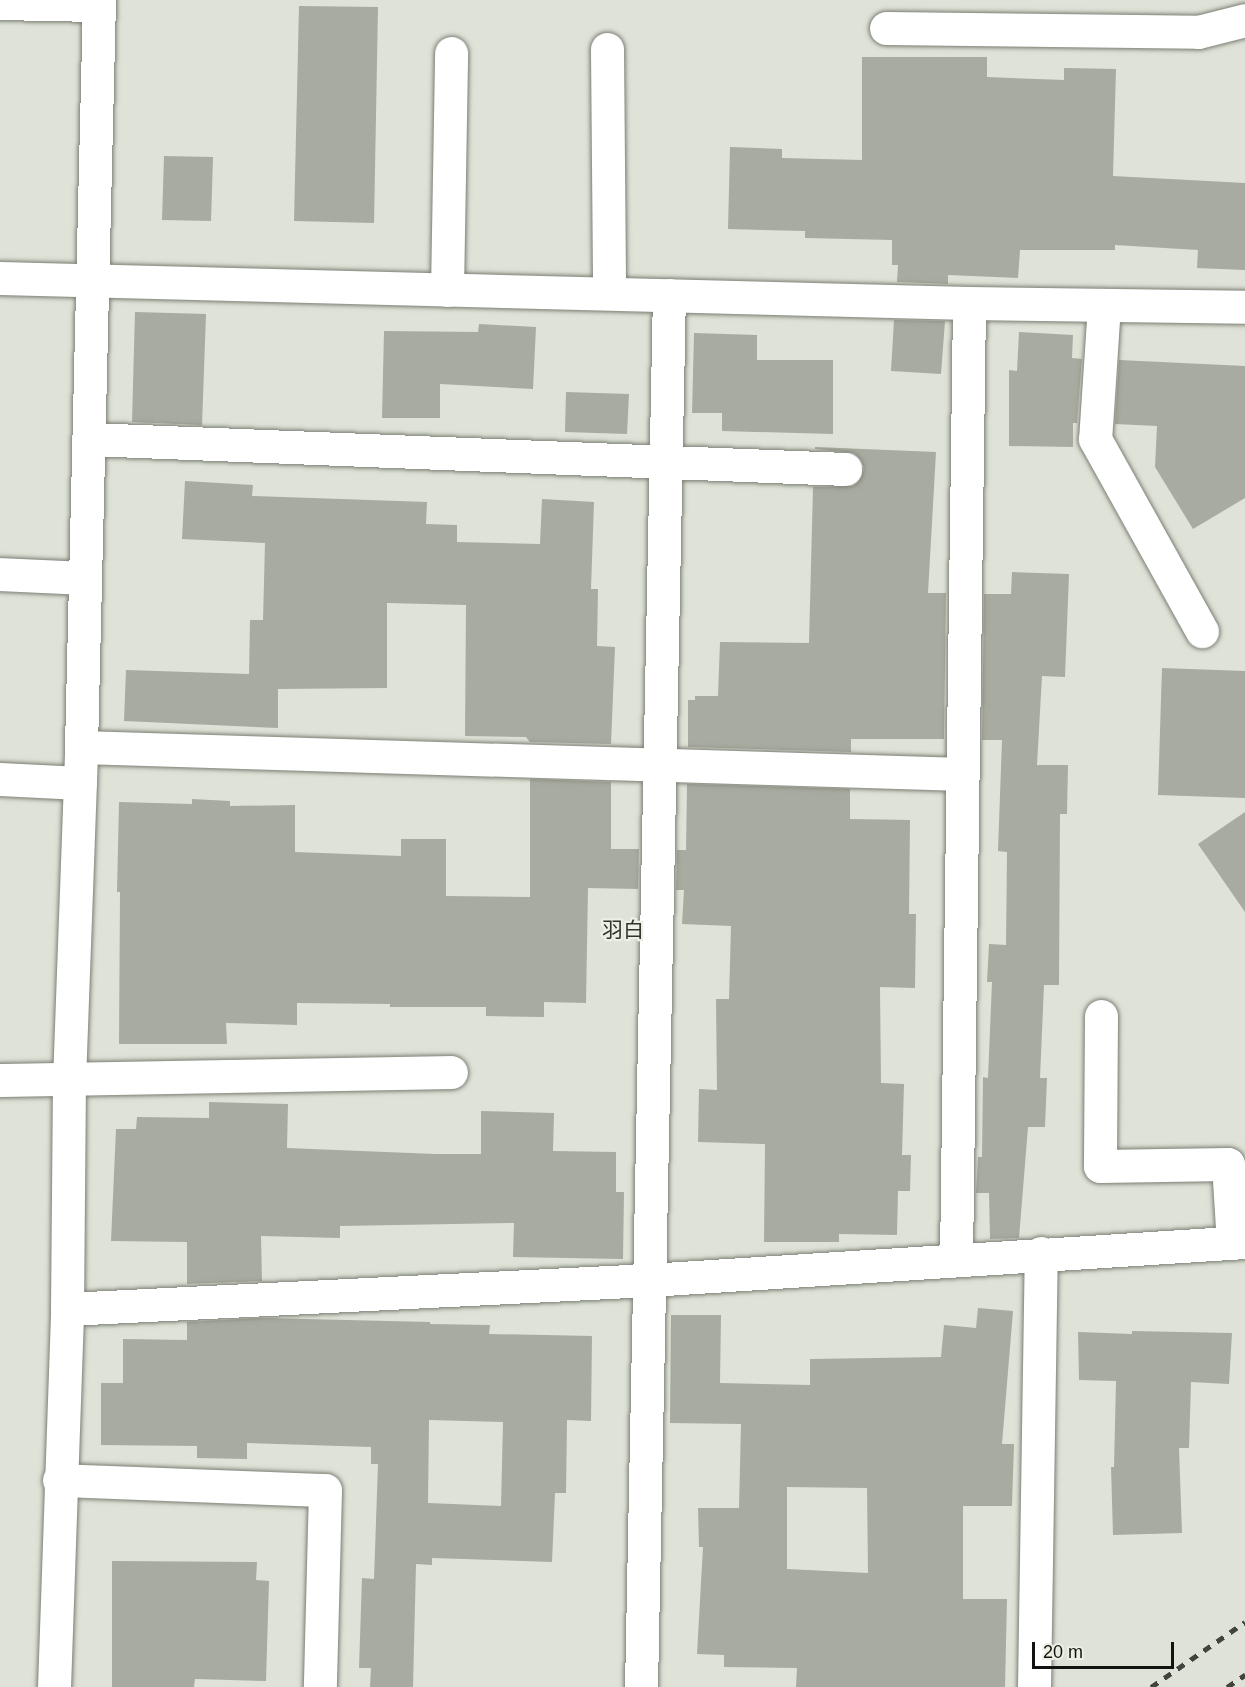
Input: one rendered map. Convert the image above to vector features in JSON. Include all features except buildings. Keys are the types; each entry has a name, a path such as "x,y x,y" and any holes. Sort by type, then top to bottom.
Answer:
{"street":[{"path":"0,3 99,3 80,783 69,1081 67,1309 59,1480 54,1687"},
{"path":"886,28 1198,32 1245,20"},
{"path":"607,50 609,293"},
{"path":"447,290 451,53"},
{"path":"0,278 969,303 1245,307"},
{"path":"641,1687 669,295"},
{"path":"956,1259 969,303"},
{"path":"1104,305 1095,439 1202,631"},
{"path":"89,439 844,469"},
{"path":"0,574 85,578"},
{"path":"81,747 963,774"},
{"path":"0,779 80,783"},
{"path":"67,1309 649,1280 1239,1242 1228,1164 1100,1166 1101,1016"},
{"path":"0,1080 69,1081 451,1072"},
{"path":"1034,1687 1041,1253"},
{"path":"59,1480 325,1490 320,1687"}],"railway":[{"path":"1151,1687 1245,1622"},
{"path":"1227,1687 1245,1675"}],"district":[{"name":"羽白","path":"623,930"}]}
